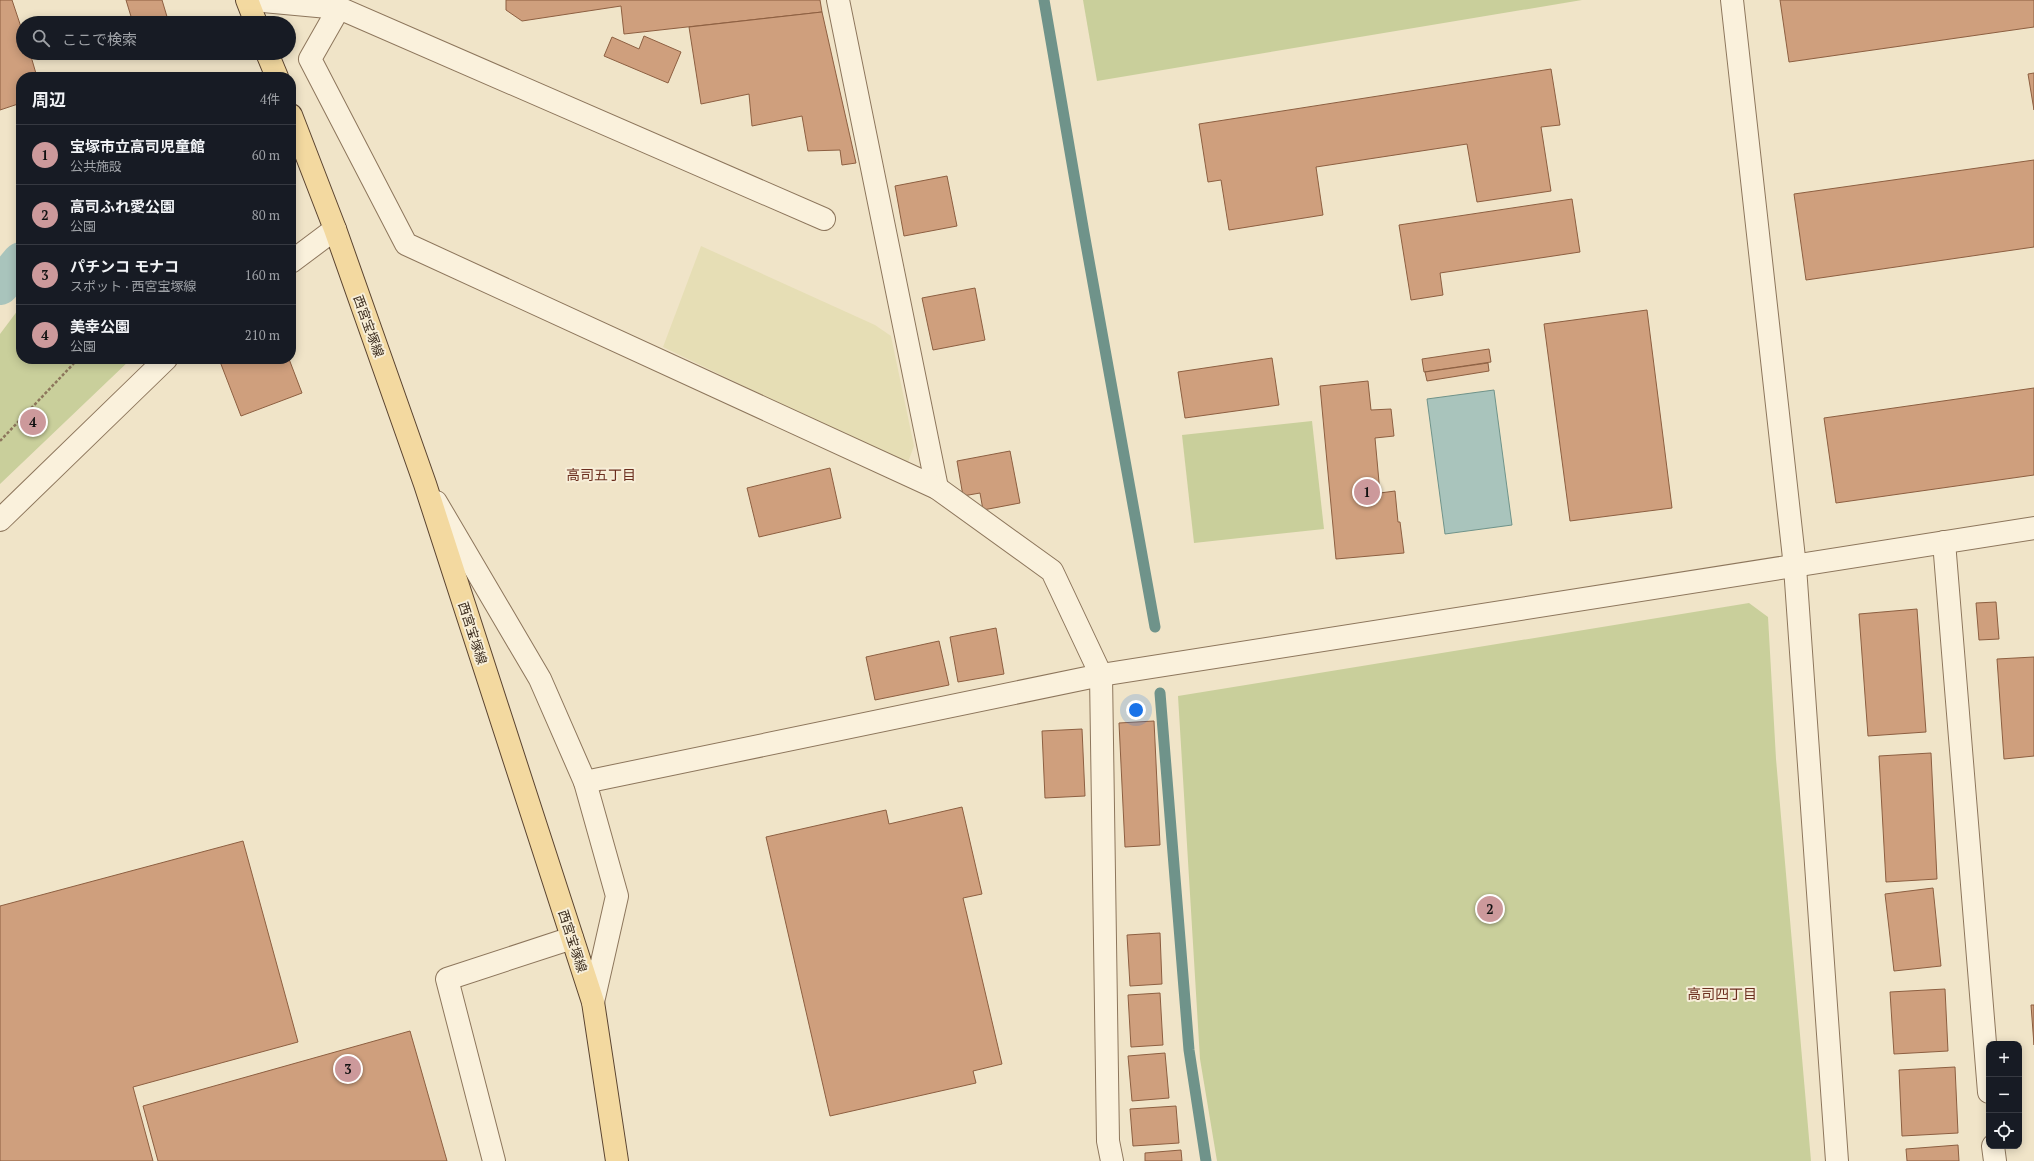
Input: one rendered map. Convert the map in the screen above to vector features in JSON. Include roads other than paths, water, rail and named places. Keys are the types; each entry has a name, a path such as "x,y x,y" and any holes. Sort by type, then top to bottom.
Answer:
{"main road":[{"path":"247,0 253,16"},
{"path":"270,60 274,72"},
{"name":"西宮宝塚線","path":"296,128 334,229 425,484 593,1002 617,1161"}],"street":[{"path":"253,0 339,8 824,219"},
{"path":"838,0 937,488"},
{"path":"1732,0 1795,567 1837,1161"},
{"path":"339,8 310,59 406,244 937,488 1052,571 1101,675 1108,1142 1112,1161"},
{"path":"296,258 334,229"},
{"path":"0,520 161,364"},
{"path":"425,484 540,678 585,782 617,896 593,1002"},
{"path":"585,782 1101,675 1795,567 2034,528"},
{"path":"1944,542 1988,1077"},
{"path":"494,1161 447,979 572,938"},
{"path":"1993,1149 1995,1161"}],"water":[{"path":"1494,390 1512,525 1445,534 1427,399"}],"waterway":[{"path":"1044,0 1084,233 1155,627"},
{"path":"0,286 16,267"},
{"path":"1160,693 1189,1050 1206,1161"}],"place":[{"name":"美幸公園","path":"33,422"},
{"name":"宝塚市立高司児童館","path":"1367,492"},
{"name":"高司ふれ愛公園","path":"1490,909"},
{"name":"パチンコ モナコ","path":"348,1069"}],"district":[{"name":"高司五丁目","path":"601,475"},
{"name":"高司四丁目","path":"1722,994"}]}
